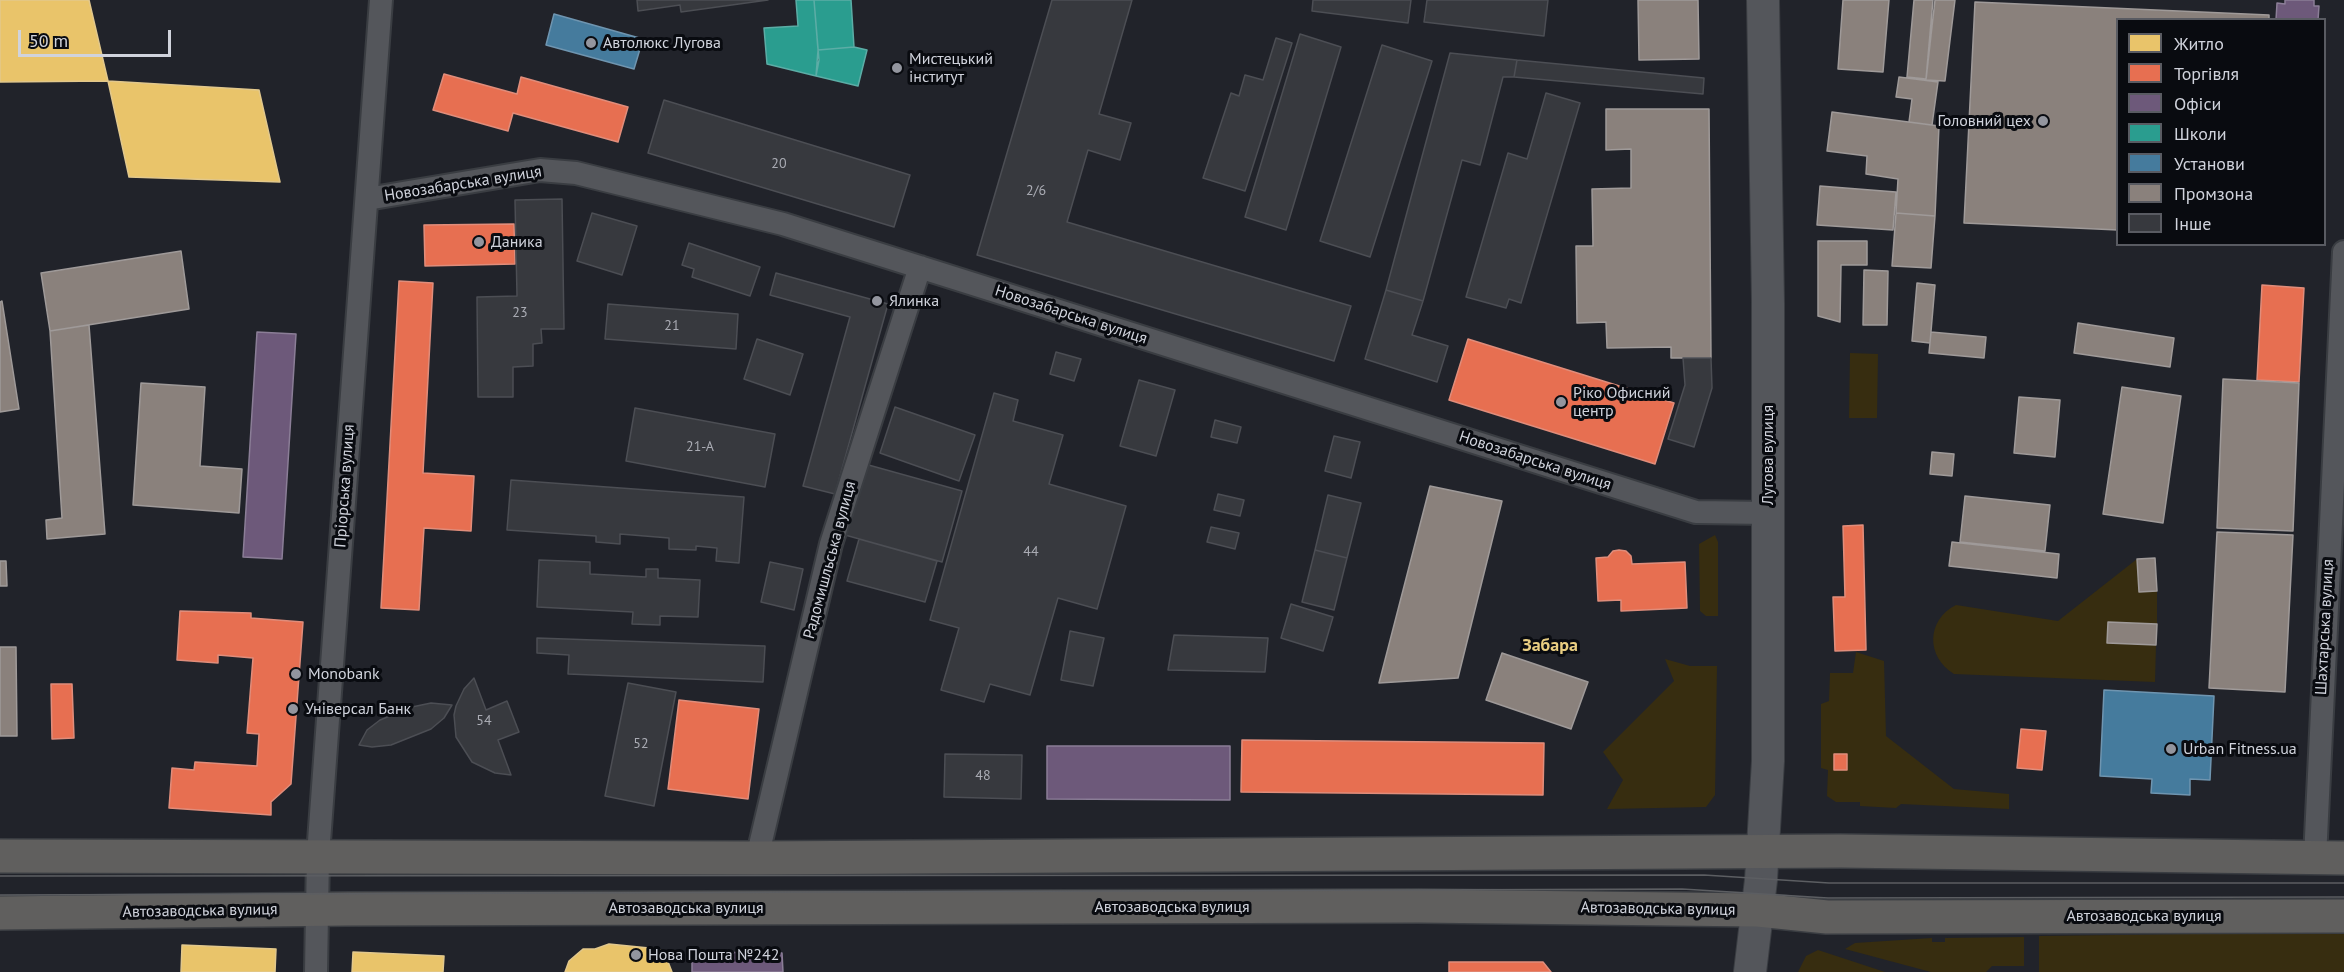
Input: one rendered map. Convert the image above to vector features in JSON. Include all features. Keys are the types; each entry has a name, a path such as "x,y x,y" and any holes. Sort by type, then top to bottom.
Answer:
{"main road":[{"name":"Лугова вулиця","path":"1750,972 1758,910 1768,761 1763,0"},
{"path":"0,856 318,855 757,858 1841,851 2330,858"},
{"name":"Автозаводська вулиця","path":"0,913 1431,906 1758,910 1827,917 2344,916"}],"street":[{"name":"Пріорська вулиця","path":"316,972 318,855 381,0"},
{"name":"Новозабарська вулиця","path":"367,199 540,170 576,173 783,224 1696,512 1768,513"},
{"name":"Шахтарська вулиця","path":"2330,858 2344,252"},
{"name":"Радомишльська вулиця","path":"757,858 831,544 920,267"}],"shaded area":[{"path":"1850,353 1878,354 1877,418 1849,418"},
{"path":"1715,535 1718,542 1718,616 1706,616 1700,611 1699,544"},
{"path":"2137,559 2139,591 2157,591 2157,624 2108,622 2107,642 2156,645 2155,682 1954,674 1938,658 1934,649 1935,629 1946,612 1956,605 2058,621"},
{"path":"1856,652 1884,661 1886,736 1954,789 2009,794 2009,809 1901,804 1896,808 1860,806 1860,802 1836,802 1827,796 1828,770 1821,768 1821,704 1829,701 1830,673 1853,673"},
{"path":"1665,659 1690,666 1717,666 1715,795 1706,807 1607,809 1623,780 1603,752 1674,681"},
{"path":"2344,932 2344,972 2039,972 2039,936"},
{"path":"2024,937 2024,966 1992,966 1986,972 1931,972 1845,949 1855,943 1932,938 1932,942 1945,942 1945,938"},
{"path":"1818,950 1885,972 1798,972 1806,956"}],"building: Житло":[{"path":"0,0 89,0 108,81 0,82"},
{"path":"108,81 259,90 280,182 129,177"},
{"path":"609,944 659,949 665,954 672,972 565,972 569,961 583,949 595,949"},
{"path":"182,945 276,949 275,972 181,972"},
{"path":"353,952 444,956 443,972 352,972"}],"building: Торгівля":[{"path":"444,74 517,94 521,77 628,107 618,142 513,113 508,131 433,110"},
{"path":"514,224 515,264 425,266 424,225"},
{"path":"399,281 433,283 423,473 474,476 471,531 424,528 419,610 381,608"},
{"path":"2262,285 2304,288 2299,382 2257,380"},
{"name":"Ріко Офисний центр","path":"1468,339 1674,403 1655,464 1449,400"},
{"path":"1863,525 1866,650 1835,651 1833,597 1845,597 1843,526"},
{"path":"1613,551 1626,551 1631,556 1632,564 1685,562 1687,608 1621,611 1621,600 1598,601 1596,558 1608,557"},
{"path":"180,611 251,613 251,618 303,622 291,784 271,802 271,815 169,808 172,768 194,770 195,762 257,766 259,734 247,733 253,658 218,655 218,663 177,660"},
{"path":"51,684 72,684 74,738 52,739"},
{"path":"679,700 759,709 748,799 668,789"},
{"path":"2021,729 2046,731 2042,770 2017,768"},
{"path":"1242,740 1544,743 1543,795 1241,792"},
{"path":"1834,754 1847,754 1847,770 1834,770"},
{"path":"1449,962 1543,962 1551,972 1449,972"}],"building: Офіси":[{"path":"2285,0 2314,0 2314,6 2319,6 2318,18 2276,18 2277,3 2285,4"},
{"path":"257,332 296,334 282,559 243,557"},
{"path":"1047,746 1230,746 1230,800 1047,799"},
{"path":"692,952 782,953 783,972 692,972"}],"building: Школи":[{"path":"796,0 814,0 819,60 816,76 767,64 764,28 798,26"},
{"path":"814,0 851,0 854,47 818,50"},
{"path":"854,47 867,50 858,86 816,76 818,50"}],"building: Установи":[{"path":"554,14 643,39 634,69 546,45"},
{"path":"2104,690 2214,696 2210,780 2190,779 2190,795 2151,793 2152,779 2100,776"}],"building: Промзона":[{"path":"1638,0 1698,0 1699,59 1639,60"},
{"path":"1843,0 1889,0 1883,72 1838,69"},
{"path":"1914,0 1933,0 1926,79 1907,77"},
{"path":"1935,0 1955,0 1945,81 1926,80"},
{"name":"Головний цех","path":"1975,2 2269,15 2269,18 2116,18 2116,230 1964,223"},
{"path":"1899,77 1938,82 1932,125 1909,122 1912,99 1896,97"},
{"path":"1606,109 1709,109 1711,358 1671,358 1671,347 1607,348 1606,322 1577,323 1576,246 1593,246 1592,189 1631,188 1631,149 1606,150"},
{"path":"1832,112 1939,126 1935,216 1896,213 1898,179 1866,174 1867,156 1827,151"},
{"path":"1820,186 1896,192 1893,230 1817,225"},
{"path":"1896,213 1935,216 1931,268 1892,266"},
{"path":"1818,241 1867,241 1867,265 1841,265 1840,322 1818,316"},
{"path":"181,251 189,309 50,331 41,273"},
{"path":"1864,270 1888,271 1887,325 1863,325"},
{"path":"1917,283 1935,285 1930,343 1912,341"},
{"path":"2,301 19,409 0,412 0,302"},
{"path":"2078,323 2174,338 2170,367 2074,353"},
{"path":"89,325 105,534 47,539 46,520 62,518 50,331"},
{"path":"1931,332 1986,337 1984,358 1929,353"},
{"path":"2223,379 2299,383 2293,531 2217,528"},
{"path":"141,383 205,387 200,466 242,469 239,513 133,505"},
{"path":"2122,387 2181,396 2163,523 2103,514"},
{"path":"2019,397 2060,400 2055,457 2014,453"},
{"path":"1932,452 1954,454 1952,476 1930,474"},
{"path":"1430,486 1502,501 1458,678 1379,683"},
{"path":"1965,496 2050,505 2045,551 1960,542"},
{"path":"2217,532 2293,535 2285,692 2209,688"},
{"path":"1952,542 2059,554 2057,578 1949,566"},
{"path":"2155,558 2157,591 2139,592 2137,559"},
{"path":"0,561 6,561 7,586 0,586"},
{"path":"2108,622 2157,624 2156,645 2107,643"},
{"path":"0,647 16,647 17,736 0,736"},
{"path":"1502,653 1588,682 1571,729 1486,700"}],"building: Інше":[{"path":"637,0 768,0 681,12 680,5 638,11"},
{"path":"1052,0 1132,0 1099,114 1131,123 1120,160 1088,150 1067,222 1351,306 1334,361 977,255"},
{"path":"1313,0 1411,0 1408,23 1312,11"},
{"path":"1427,0 1548,0 1544,36 1424,22"},
{"path":"1300,34 1341,47 1286,230 1245,217"},
{"path":"1276,38 1292,43 1245,191 1203,178 1231,93 1239,96 1245,75 1263,80"},
{"path":"1382,45 1432,61 1370,257 1320,241"},
{"path":"1450,53 1517,60 1514,77 1503,77 1480,165 1462,160 1423,301 1386,290"},
{"path":"1517,60 1704,78 1703,94 1514,77"},
{"path":"1546,93 1580,103 1521,303 1509,299 1506,308 1466,297 1508,153 1527,159"},
{"path":"664,100 910,175 894,227 648,153"},
{"path":"562,199 564,329 541,329 542,343 533,344 533,366 513,367 513,397 478,397 477,297 517,296 515,200"},
{"path":"592,213 637,226 622,275 577,261"},
{"path":"689,243 760,267 750,296 692,277 694,269 682,265"},
{"path":"776,273 888,304 835,494 803,486 850,317 770,295"},
{"path":"1386,290 1423,301 1412,335 1448,346 1437,382 1365,359"},
{"path":"608,304 738,314 736,349 605,339"},
{"path":"757,339 803,354 790,395 744,379"},
{"path":"1056,352 1081,359 1074,381 1050,374"},
{"path":"1683,358 1711,358 1712,388 1694,447 1668,439 1685,385"},
{"path":"1139,380 1175,390 1156,456 1120,446"},
{"path":"994,393 1018,400 1013,421 1063,435 1049,484 1126,506 1097,609 1058,598 1030,695 990,684 984,702 941,690 959,628 930,620"},
{"path":"895,407 975,435 959,481 880,453"},
{"path":"635,408 775,434 765,487 626,461"},
{"path":"1215,420 1241,427 1237,443 1211,437"},
{"path":"1334,436 1360,442 1351,478 1325,471"},
{"path":"865,464 962,491 942,562 845,535"},
{"path":"511,480 744,497 739,563 716,561 717,548 696,546 696,550 669,549 669,538 620,534 620,544 596,542 596,536 507,530"},
{"path":"1218,494 1244,500 1240,516 1214,510"},
{"path":"1328,495 1361,503 1347,558 1315,550"},
{"path":"1211,527 1239,533 1235,549 1207,542"},
{"path":"859,539 937,561 925,602 847,581"},
{"path":"1315,550 1347,558 1334,610 1302,602"},
{"path":"539,560 590,562 590,574 646,577 646,569 658,569 658,578 700,580 698,617 660,616 660,625 632,624 633,612 537,607"},
{"path":"770,562 803,569 794,610 761,602"},
{"path":"1291,604 1333,617 1323,651 1281,638"},
{"path":"1070,631 1104,638 1093,686 1061,680"},
{"path":"1174,635 1268,638 1265,672 1168,670"},
{"path":"537,638 765,646 763,682 568,674 569,655 537,653"},
{"path":"474,678 486,710 507,701 519,732 498,740 511,775 495,773 472,762 456,737 454,715 456,706 464,689"},
{"path":"628,683 676,692 654,806 605,796"},
{"path":"431,703 452,705 444,718 431,729 391,745 372,747 359,745 367,730 380,720 412,707"},
{"path":"945,754 1022,755 1021,799 944,797"}],"tram line":[{"path":"0,876 1704,875 1829,883 2344,883"},
{"path":"0,895 1682,889 1828,898 2344,897"}],"place":[{"name":"Автолюкс Лугова","path":"591,43"},
{"name":"Мистецький інститут","path":"897,68"},
{"name":"Головний цех","path":"2043,121"},
{"name":"Даника","path":"479,242"},
{"name":"Ялинка","path":"877,301"},
{"name":"Ріко Офисний центр","path":"1561,402"},
{"name":"Monobank","path":"296,674"},
{"name":"Універсал Банк","path":"293,709"},
{"name":"Urban Fitness.ua","path":"2171,749"},
{"name":"Нова Пошта №242","path":"636,955"}],"district":[{"name":"Забара","path":"1550,646"}]}
